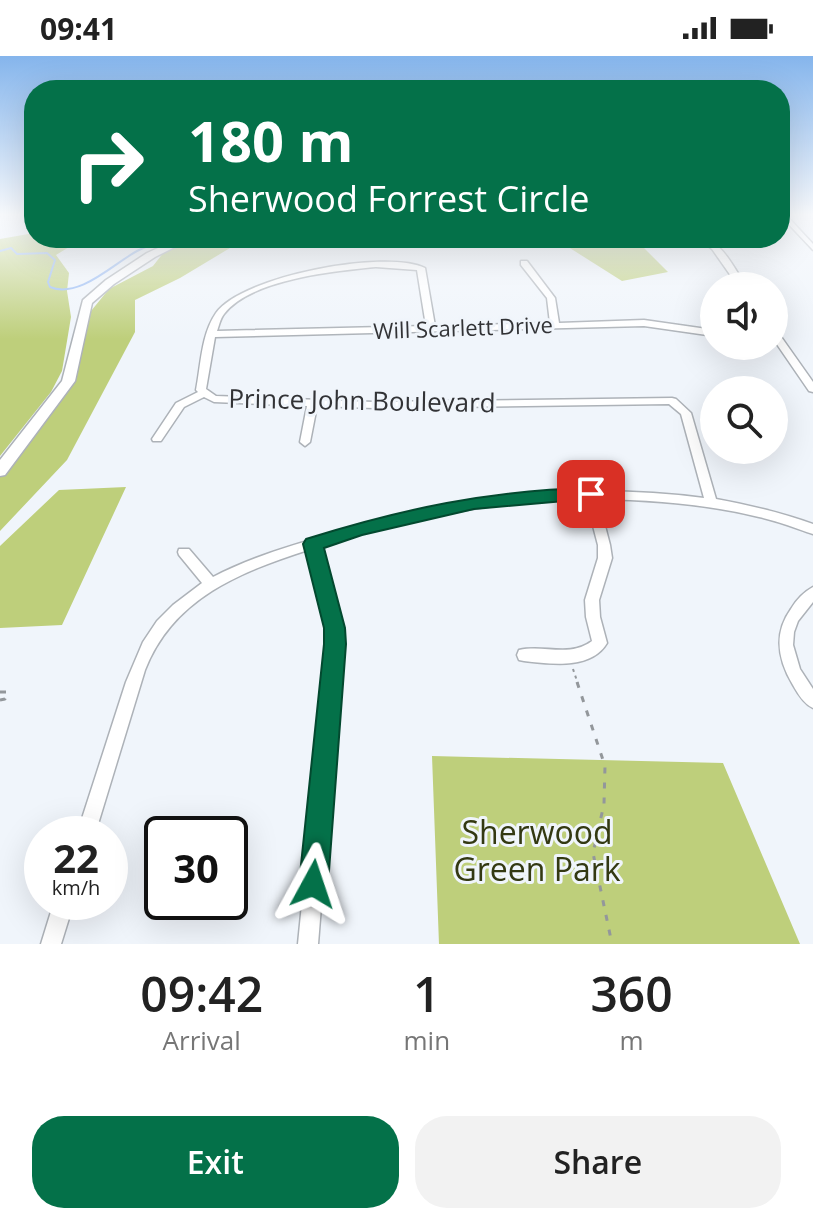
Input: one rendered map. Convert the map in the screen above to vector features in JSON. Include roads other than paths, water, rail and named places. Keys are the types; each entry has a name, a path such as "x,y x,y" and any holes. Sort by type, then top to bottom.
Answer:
{"main road":[{"path":"0,471 68,381 87,302 110,282 149,256"}],"street":[{"path":"524,263 551,298 555,325"},
{"name":"Prince John Boulevard","path":"431,329 423,271 415,267 302,275 272,281 243,293 223,310 212,334 201,390 214,399 312,405 672,401 686,413 711,502"},
{"name":"Will Scarlett Drive","path":"212,334 644,323 700,331"},
{"path":"788,353 813,389"},
{"path":"157,439 180,405 204,393"},
{"path":"305,442 312,405"},
{"path":"524,655 568,657 589,653 600,643 592,600 605,558 591,494"},
{"path":"92,816 142,656 160,627 184,602 210,583 360,529 474,502 538,495 591,494 711,502 773,515 813,529"},
{"path":"308,944 335,644 334,628 313,544"},
{"path":"184,552 210,583"},
{"path":"813,593 790,616 785,635 794,672 813,701"},
{"path":"51,944 58,920"}],"waterway":[{"path":"51,256 55,260 48,282 50,287 61,289 84,284 129,256"}],"park label":[{"name":"Sherwood Green Park","path":"537,852"}]}
